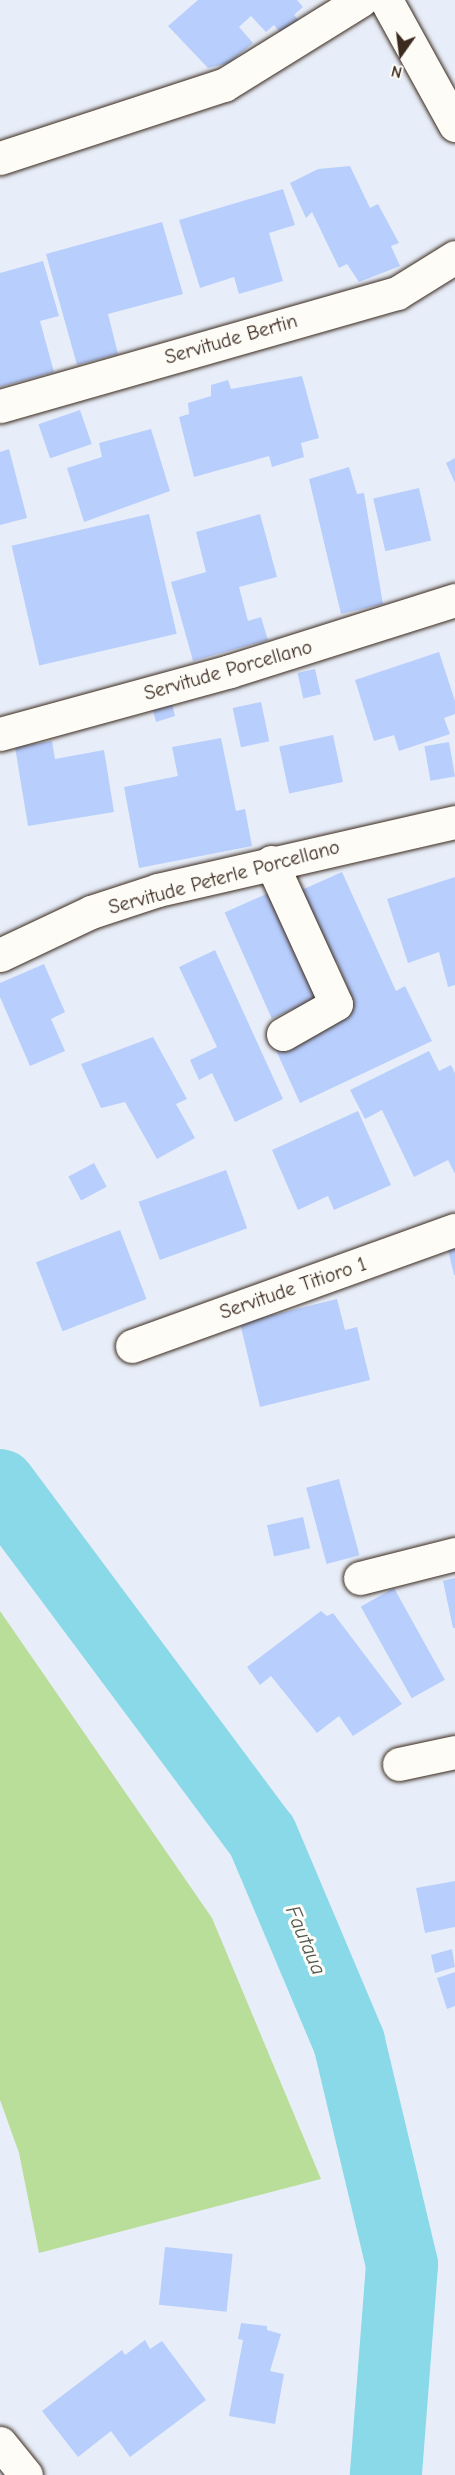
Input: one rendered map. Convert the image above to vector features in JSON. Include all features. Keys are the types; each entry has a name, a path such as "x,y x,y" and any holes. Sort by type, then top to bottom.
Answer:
{"street":[{"path":"0,158 224,85 361,0"},
{"path":"386,0 455,125"},
{"name":"Servitude Bertin","path":"0,406 397,292 455,257"},
{"name":"Servitude Porcellano","path":"0,734 230,671 455,600"},
{"name":"Servitude Peterle Porcellano","path":"0,955 91,912 158,890 271,862 455,822"},
{"path":"271,862 336,1004 283,1034"},
{"name":"Servitude Titioro 1","path":"132,1346 455,1230"},
{"path":"360,1578 455,1554"},
{"path":"399,1764 455,1752"},
{"path":"0,2443 26,2475"}],"green space":[{"path":"0,1611 212,1918 321,2179 39,2253 19,2153 0,2100"}],"building":[{"path":"198,0 297,0 303,7 294,15 301,23 284,37 274,25 266,32 251,16 239,27 253,43 229,63 208,68 168,26"},
{"path":"350,166 370,208 378,204 399,243 391,246 400,266 359,282 347,264 339,268 312,212 306,218 290,183 318,169"},
{"path":"283,189 295,225 269,233 283,281 239,294 234,277 200,288 179,220"},
{"path":"162,222 183,294 108,314 118,354 77,365 46,254"},
{"path":"43,261 59,316 40,321 54,372 0,387 0,273"},
{"path":"302,376 319,438 301,443 304,457 272,467 269,456 194,477 179,417 189,414 188,403 211,396 211,385 228,380 231,389"},
{"path":"80,410 92,444 50,458 38,424"},
{"path":"151,429 170,491 84,522 67,468 102,457 99,443"},
{"path":"9,449 27,518 0,525 0,452"},
{"path":"455,458 455,483 446,463"},
{"path":"349,467 357,494 364,493 383,604 341,614 309,479"},
{"path":"419,488 431,541 385,551 373,499"},
{"path":"149,514 177,634 39,666 12,546"},
{"path":"260,514 277,577 239,587 248,621 261,617 268,640 193,661 171,582 206,572 196,532"},
{"path":"439,652 455,701 455,714 444,718 450,734 399,751 394,735 374,741 355,680"},
{"path":"315,669 321,694 303,698 297,673"},
{"path":"261,702 269,741 241,747 233,708"},
{"path":"172,703 175,716 156,722 152,707"},
{"path":"333,735 343,782 289,793 279,746"},
{"path":"221,738 236,811 245,809 252,846 139,868 124,787 178,776 172,747"},
{"path":"52,741 55,759 104,750 114,812 28,826 15,747"},
{"path":"449,742 455,776 430,781 424,746"},
{"path":"342,872 396,991 405,986 432,1041 300,1103 275,1048 331,1011 354,1002 337,962 326,966 295,893"},
{"path":"455,877 455,985 448,987 439,952 408,963 387,899"},
{"path":"273,891 320,997 272,1019 225,913"},
{"path":"215,950 283,1099 235,1122 212,1073 199,1080 190,1060 217,1047 179,967"},
{"path":"44,964 65,1012 51,1019 65,1051 30,1066 0,997 0,983"},
{"path":"153,1037 187,1099 176,1104 195,1138 157,1159 125,1102 101,1108 81,1064"},
{"path":"429,1051 439,1071 451,1065 455,1073 455,1174 448,1160 414,1177 382,1110 365,1119 350,1090"},
{"path":"358,1111 391,1185 334,1210 328,1196 298,1210 272,1150"},
{"path":"94,1163 107,1187 81,1200 68,1177"},
{"path":"226,1170 247,1228 160,1260 139,1202"},
{"path":"120,1230 147,1299 62,1331 36,1262"},
{"path":"455,1247 455,1275 454,1275 448,1250"},
{"path":"337,1299 345,1330 357,1327 370,1380 260,1407 240,1323"},
{"path":"339,1479 359,1555 327,1564 306,1488"},
{"path":"303,1517 310,1548 274,1557 267,1525"},
{"path":"455,1578 455,1628 453,1628 443,1581"},
{"path":"394,1588 445,1680 412,1698 361,1606"},
{"path":"321,1611 327,1616 333,1613 402,1704 353,1736 339,1716 317,1733 271,1676 260,1685 247,1667"},
{"path":"455,1881 455,1927 425,1933 416,1888"},
{"path":"452,1949 455,1967 435,1973 431,1955"},
{"path":"455,1972 455,2006 447,2009 437,1978"},
{"path":"165,2247 233,2254 227,2312 159,2305"},
{"path":"241,2323 267,2326 267,2330 281,2334 270,2371 284,2374 275,2424 229,2416 243,2340 238,2339"},
{"path":"145,2340 150,2349 162,2341 206,2400 130,2457 111,2431 78,2457 42,2411 122,2350 125,2355"}],"waterway":[{"name":"Fautaua","path":"0,1485 262,1836 349,2042 402,2265 386,2475"}]}
